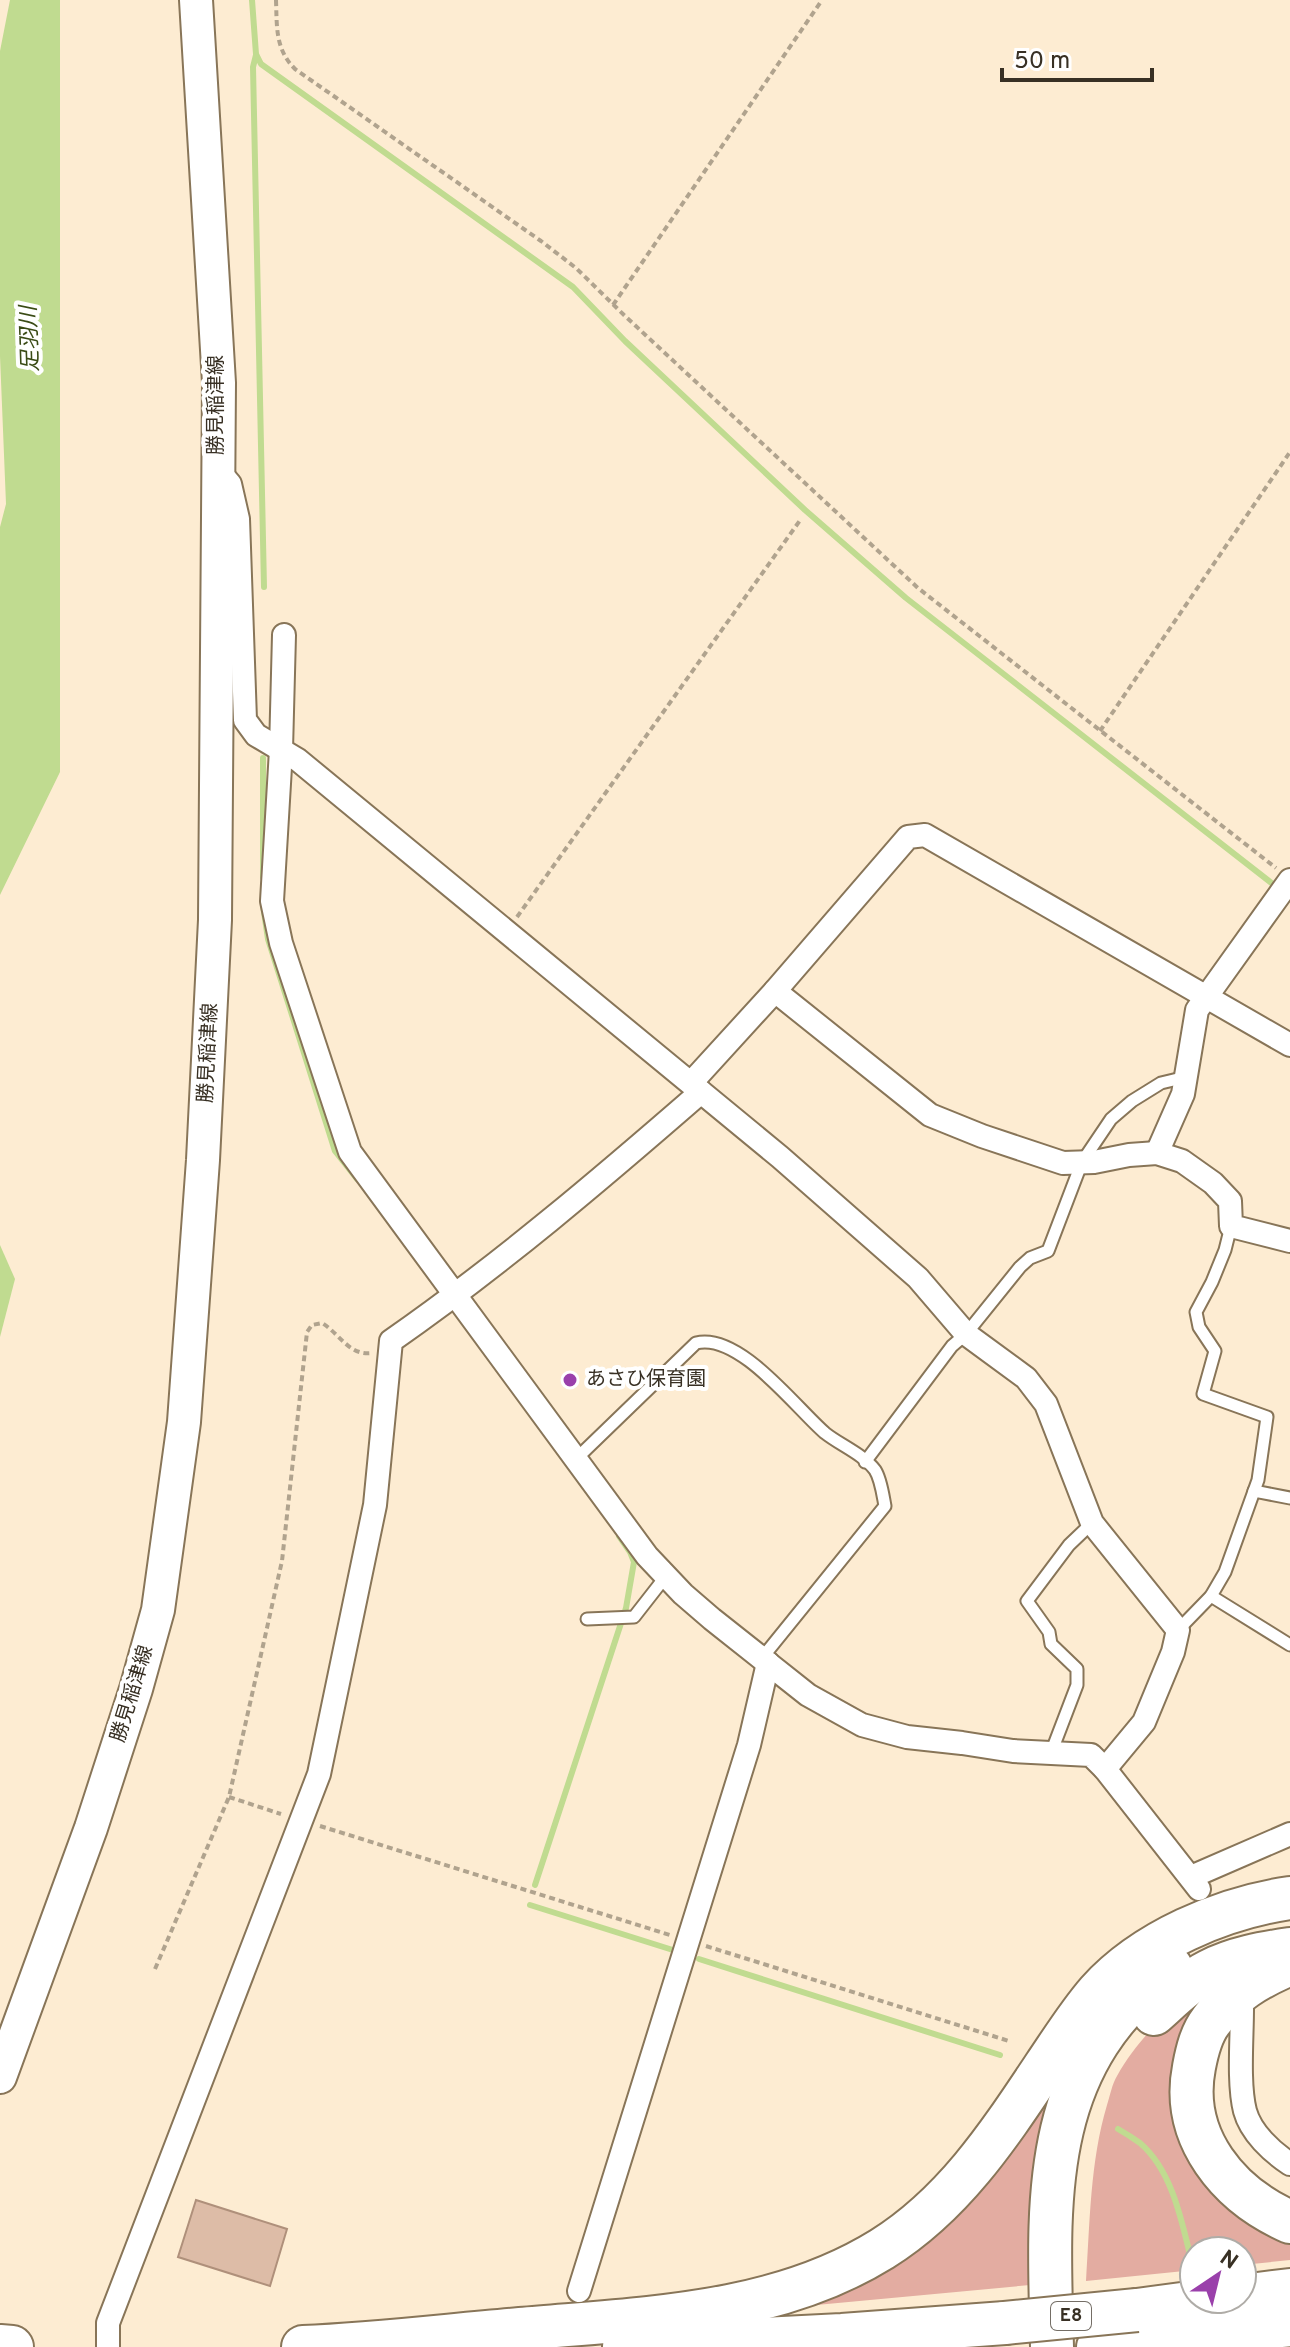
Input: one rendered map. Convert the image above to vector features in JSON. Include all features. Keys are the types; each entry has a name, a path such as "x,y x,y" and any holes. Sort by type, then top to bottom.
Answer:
{"highway":[{"path":"303,2347 712,2310 762,2299 844,2269 882,2249 948,2197 997,2137 1072,2026 1099,1992 1126,1966 1156,1945 1193,1926 1236,1911 1290,1898"},
{"path":"1052,2347 1050,2221 1054,2160 1073,2092 1087,2061 1104,2033 1150,1982 1180,1961 1213,1944 1290,1913"},
{"path":"1075,2347 1072,2255 1077,2175 1095,2103 1112,2069 1132,2039 1155,2013 1209,1971 1240,1959 1290,1949"},
{"path":"1290,1964 1261,1976 1231,1999 1209,2023 1197,2051 1191,2081 1195,2118 1206,2151 1229,2181 1255,2203 1290,2222"},
{"path":"1258,2294 1290,2290"},
{"name":"E8","path":"1098,2347 1140,2326 1178,2313"},
{"name":"E8","path":"583,2347 842,2335 1005,2323 1290,2325"},
{"path":"1224,2347 1290,2334"},
{"path":"0,2346 12,2347"}],"main road":[{"name":"勝見稲津線","path":"0,2077 91,1828 158,1610 173,1509 192,1331 215,920 219,383 196,0"}],"street":[{"path":"217,468 230,484 238,519 245,720 256,735 298,760 696,1088 918,1278 966,1334 1026,1378 1046,1404 1092,1523 1178,1630 1173,1652 1144,1722 1105,1769"},
{"path":"284,635 272,901 281,943 350,1152 451,1299 647,1556 712,1619 808,1695 862,1725 907,1737 1013,1751 1091,1755 1195,1883 1290,1834"},
{"path":"108,2347 108,2323 319,1774 375,1505 391,1341 451,1299 578,1199 696,1088 908,837 925,835 1290,1045"},
{"path":"1157,1153 1183,1094 1197,1010 1283,883"},
{"path":"775,991 930,1115 1063,1163 1157,1153 1182,1161 1213,1183 1230,1201 1231,1226 1290,1241"},
{"path":"579,2291 749,1745 765,1660"},
{"path":"1242,2009 1241,2065 1245,2113 1261,2140 1290,2164"}],"lane":[{"path":"865,1462 952,1346 966,1334 1020,1267 1030,1258 1048,1251 1082,1162 1111,1119 1161,1083 1186,1077"},
{"path":"1178,1630 1211,1596 1225,1572 1258,1480 1267,1417 1203,1394 1215,1351 1199,1327 1196,1312 1216,1271 1231,1226"},
{"path":"576,1459 696,1343 707,1341 747,1360 785,1391 824,1432 876,1471 885,1506 765,1660"},
{"path":"1254,1491 1290,1498"},
{"path":"1051,1753 1077,1685 1077,1669 1051,1644 1049,1632 1027,1601 1069,1545 1092,1523"},
{"path":"587,1619 634,1617 666,1576"},
{"path":"1211,1596 1290,1645"}],"path":[{"path":"276,0 280,46 285,59 295,69 576,268 918,588 1100,731 1283,883"},
{"path":"613,305 822,0"},
{"path":"1100,731 1290,452"},
{"path":"506,931 801,519"},
{"path":"155,1969 229,1797 282,1561 307,1332 312,1325 322,1323 352,1350 363,1354 372,1353 391,1341"},
{"path":"229,1797 1009,2041"}],"shaded area":[{"path":"1209,1979 1181,2112 1290,2234 1290,2260 1258,2263 1258,2235 1178,2235 1178,2272 1086,2281 1094,2170 1101,2127 1114,2083 1126,2061 1170,2011"},
{"path":"1112,2006 1041,2284 784,2308 834,2282"}],"water":[{"name":"足羽川","path":"10,0 60,0 60,772 0,895 0,527 6,504 0,356 0,51"},
{"path":"0,1245 15,1279 0,1337"}],"building":[{"path":"196,2200 287,2229 270,2286 178,2257"}],"waterway":[{"path":"252,0 256,54 261,64 573,287 625,341 805,510 906,598 1278,888"},
{"path":"256,55 253,67 264,587"},
{"path":"263,758 263,877"},
{"path":"263,905 268,939 335,1151 357,1179"},
{"path":"535,1885 626,1608 634,1562 619,1536"},
{"path":"530,1905 676,1951"},
{"path":"699,1959 1000,2055"},
{"path":"1118,2129 1140,2143 1162,2170 1176,2202 1185,2235"}],"place":[{"name":"あさひ保育園","path":"570,1380"}]}
